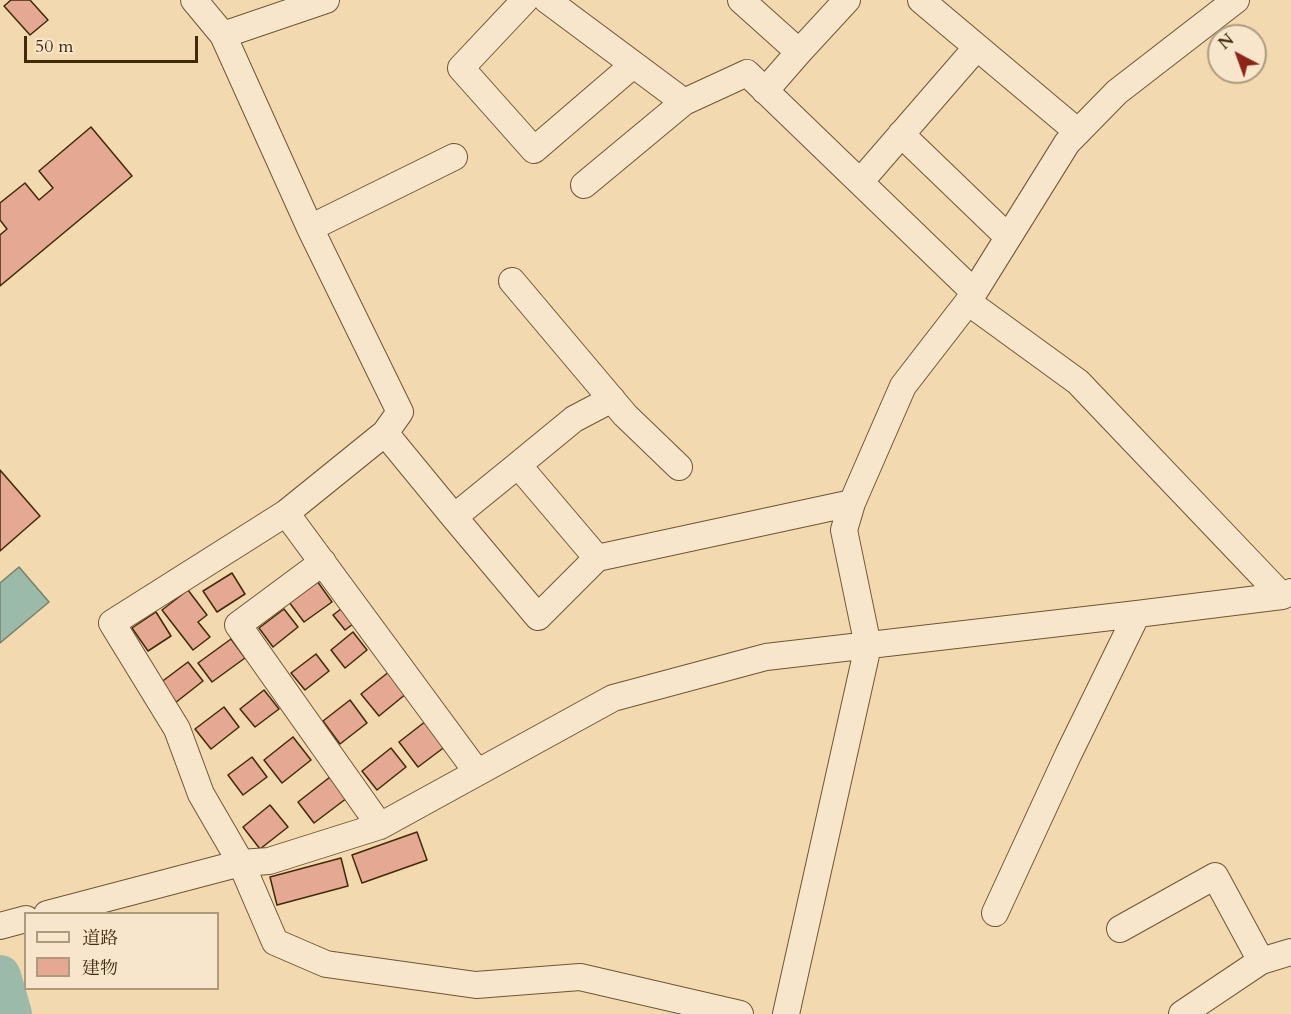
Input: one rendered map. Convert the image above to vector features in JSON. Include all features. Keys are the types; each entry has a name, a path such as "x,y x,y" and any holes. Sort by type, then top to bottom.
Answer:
{"street":[{"path":"194,0 223,35 310,228 400,412 385,433 286,513 112,623 177,729 201,794 241,863 275,942 326,964 476,985 580,977 741,1014"},
{"path":"223,35 324,0"},
{"path":"525,0 461,68 534,150 633,65"},
{"path":"547,0 684,102"},
{"path":"741,0 799,52"},
{"path":"765,91 847,0"},
{"path":"921,0 1078,132"},
{"path":"786,1014 868,646 844,530 852,503 903,386 971,297 1067,143 1117,92 1225,3"},
{"path":"860,182 977,47"},
{"path":"584,185 684,102 747,73 860,182 971,297 1078,382 1286,594"},
{"path":"901,134 1008,237"},
{"path":"310,228 454,157"},
{"path":"512,281 625,415 679,467"},
{"path":"454,517 574,419 612,399"},
{"path":"385,433 538,617 597,558 852,503"},
{"path":"518,465 597,558"},
{"path":"286,513 477,772"},
{"path":"323,562 238,625 380,826"},
{"path":"55,912 241,863 269,861 380,826 613,698 766,657 1137,614 1286,594"},
{"path":"996,913 1068,755 1137,614"},
{"path":"1120,929 1215,876 1261,961"},
{"path":"0,926 24,920"},
{"path":"1182,1014 1261,961 1291,952"}],"shaded area":[{"path":"19,567 49,602 0,643 0,583"}],"building":[{"path":"11,0 30,0 48,20 30,35 4,6"},
{"path":"91,127 132,176 0,286 0,235 7,229 0,220 0,203 25,183 39,200 53,188 39,171"},
{"path":"0,470 40,516 0,551"},
{"path":"232,573 245,594 217,612 203,591"},
{"path":"317,581 332,602 304,622 289,602"},
{"path":"188,590 207,615 198,622 210,637 193,650 162,610"},
{"path":"345,606 357,621 345,630 333,615"},
{"path":"284,609 298,627 273,647 259,628"},
{"path":"156,612 171,636 148,651 132,628"},
{"path":"353,632 367,650 345,668 331,650"},
{"path":"231,639 245,658 212,682 198,663"},
{"path":"316,654 329,671 305,690 291,673"},
{"path":"188,662 203,681 175,703 160,683"},
{"path":"390,671 407,693 379,716 361,694"},
{"path":"264,690 279,709 255,727 240,709"},
{"path":"350,700 367,723 340,744 323,721"},
{"path":"224,707 239,727 211,749 195,729"},
{"path":"426,721 446,746 418,767 399,742"},
{"path":"293,737 311,760 282,783 264,760"},
{"path":"391,748 406,767 377,790 362,771"},
{"path":"252,757 267,777 243,795 228,775"},
{"path":"330,777 347,798 314,823 298,802"},
{"path":"270,805 288,827 260,849 243,827"},
{"path":"417,832 427,860 362,883 352,855"},
{"path":"341,858 348,886 277,905 270,877"}],"waterway":[{"path":"0,976 11,1014"}]}
